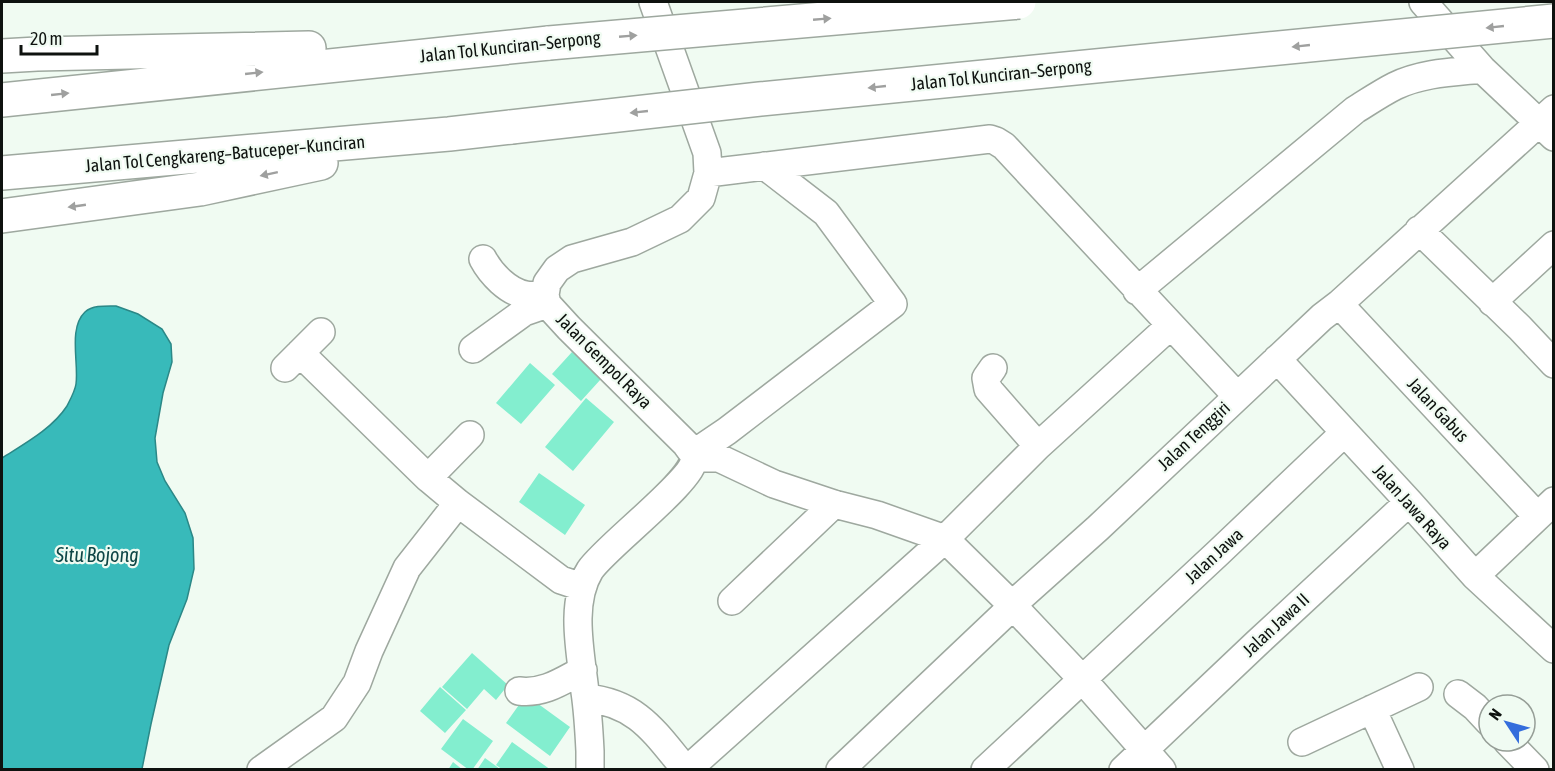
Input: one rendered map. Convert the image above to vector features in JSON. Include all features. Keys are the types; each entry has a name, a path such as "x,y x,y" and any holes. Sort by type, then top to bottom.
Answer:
{"highway":[{"name":"Jalan Tol Kunciran–Serpong","path":"2,100 548,43 1019,2"},
{"name":"Jalan Tol Kunciran–Serpong","path":"449,134 760,99 1554,21"},
{"path":"2,56 548,43"},
{"path":"2,216 200,189 449,134"},
{"name":"Jalan Tol Cengkareng–Batuceper–Kunciran","path":"2,173 449,134"}],"street":[{"name":"Jalan Gempol Raya","path":"653,2 707,153 708,173 701,198 680,219 632,242 572,259 557,269 547,283 546,300 686,444 694,456"},
{"path":"1423,2 1482,69 1548,123"},
{"path":"1137,291 1355,110 1395,86 1415,78 1444,72 1482,69"},
{"name":"Jalan Tenggiri","path":"840,770 1022,596 1098,528 1322,317 1419,230 1548,123"},
{"path":"708,173 990,139 996,141 1004,146 1237,396"},
{"path":"590,770 591,751 578,619 582,587 591,570 603,554 676,487 692,465 694,456 893,304 826,213 765,166"},
{"path":"1419,230 1554,364"},
{"path":"1492,302 1554,246"},
{"path":"483,259 489,271 505,286 525,295 546,300"},
{"path":"473,349 524,312 546,300"},
{"name":"Jalan Gabus","path":"1339,304 1545,508"},
{"path":"586,698 616,703 644,721 687,770 945,539 1038,446 1170,326"},
{"path":"321,332 292,360 458,503 561,580 582,587"},
{"name":"Jalan Jawa Raya","path":"1277,359 1475,576 1554,649"},
{"path":"993,368 986,378 988,390 1038,446"},
{"name":"Jalan Jawa","path":"985,770 1344,433"},
{"path":"428,478 470,435"},
{"path":"694,456 719,458 774,484 834,504 877,515 945,539 1083,679 1162,770"},
{"name":"Jalan Jawa II","path":"1123,770 1409,502"},
{"path":"261,770 334,718 357,683 407,568 458,503"},
{"path":"732,601 834,504"},
{"path":"1475,576 1545,508"},
{"path":"519,691 543,690 583,670"},
{"path":"1302,742 1419,687"},
{"path":"1458,694 1477,709"},
{"path":"1372,709 1400,770"},
{"path":"1519,753 1535,770"}],"water":[{"name":"Situ Bojong","path":"100,306 116,306 138,314 162,329 171,344 172,362 163,393 155,438 157,462 165,481 185,513 193,538 194,569 187,599 169,645 142,769 2,769 2,458 46,429 67,406 74,392 77,376 75,336 80,319 85,312"}],"building":[{"path":"572,352 601,379 581,401 552,374"},
{"path":"530,363 555,385 521,424 496,403"},
{"path":"586,398 614,422 573,471 545,447"},
{"path":"539,473 585,505 565,535 519,502"},
{"path":"472,653 508,685 496,700 484,689 467,709 442,687"},
{"path":"440,687 466,710 445,733 420,711"},
{"path":"526,695 570,727 550,756 506,723"},
{"path":"463,719 493,741 472,770 441,749"},
{"path":"512,742 551,770 503,770 496,765"},
{"path":"485,758 496,766 501,770 477,770"},
{"path":"453,762 463,770 448,770"}]}
